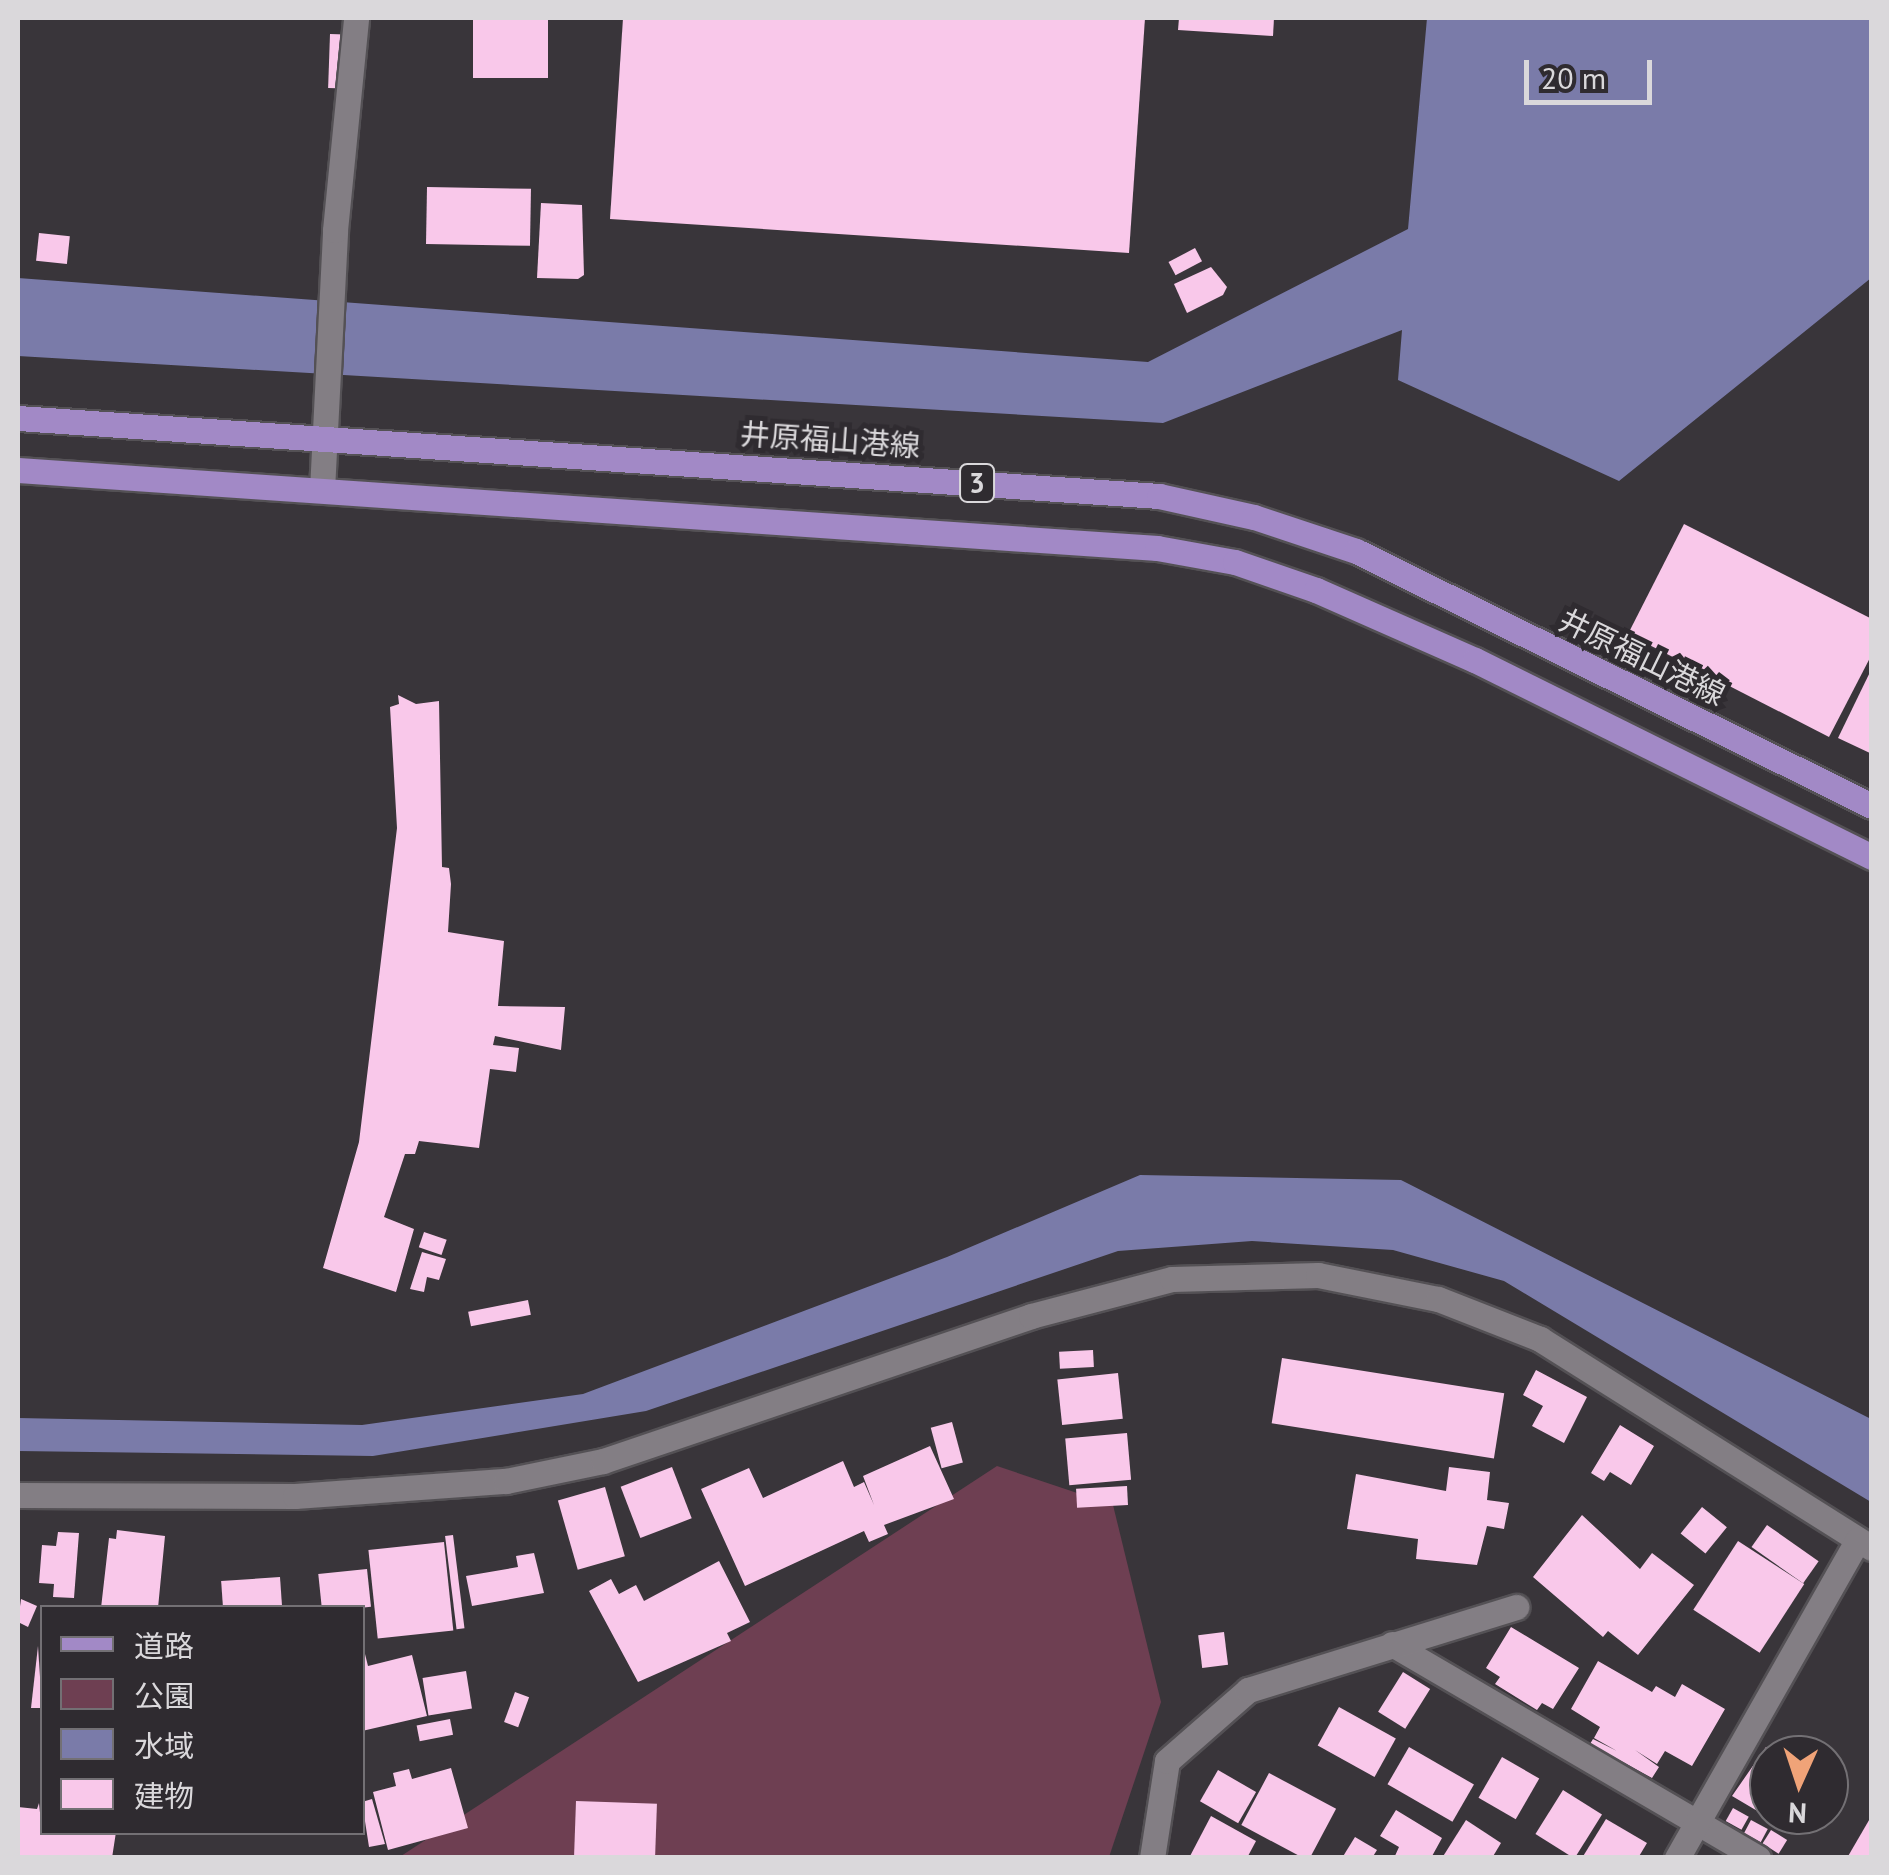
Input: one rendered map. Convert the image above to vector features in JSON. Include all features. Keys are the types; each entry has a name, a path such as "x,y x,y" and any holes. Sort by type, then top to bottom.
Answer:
{"main road":[{"name":"井原福山港線","path":"18,418 1160,496 1254,517 1356,550 1872,806"},
{"name":"3","path":"18,470 1157,548 1235,562 1316,590 1474,660 1872,858"}],"street":[{"path":"322,490 324,438 331,398 335,230 356,18"},
{"path":"18,1495 295,1496 506,1481 603,1461 1030,1316 1172,1279 1318,1275 1438,1299 1540,1339 1864,1544 1677,1858"},
{"path":"1152,1858 1166,1762 1248,1690 1516,1607"},
{"path":"1392,1644 1758,1858"}],"green space":[{"path":"997,1466 1113,1505 1161,1702 1109,1857 398,1858"}],"water":[{"path":"1427,18 1871,18 1871,278 1619,481 1398,380 1402,330 1163,423 18,356 18,278 1148,362 1408,229"},
{"path":"1140,1175 1401,1180 1871,1419 1871,1502 1504,1281 1393,1250 1252,1241 1118,1251 646,1411 373,1456 18,1451 18,1418 362,1425 583,1394 947,1257"}],"building":[{"path":"473,18 548,18 548,78 473,78"},
{"path":"623,18 1145,18 1129,253 610,219"},
{"path":"1179,18 1274,18 1273,36 1178,30"},
{"path":"330,34 354,35 352,89 328,88"},
{"path":"427,187 531,189 530,246 426,244"},
{"path":"541,203 582,205 584,275 578,279 537,278"},
{"path":"39,233 70,236 67,264 36,261"},
{"path":"1195,248 1202,261 1176,275 1169,262"},
{"path":"1211,267 1227,287 1223,295 1187,313 1174,284"},
{"path":"1684,524 1872,619 1872,654 1829,737 1628,634"},
{"path":"1872,668 1872,754 1838,738"},
{"path":"398,695 416,704 439,701 442,867 449,868 451,884 448,932 504,941 498,1006 565,1007 561,1050 495,1036 493,1045 519,1048 516,1072 490,1069 479,1148 419,1141 415,1154 405,1154 384,1217 414,1229 396,1292 323,1268 359,1142 397,828 390,707 399,704"},
{"path":"424,1232 447,1240 441,1255 419,1247"},
{"path":"422,1252 446,1259 439,1280 427,1277 424,1292 410,1289"},
{"path":"528,1300 531,1315 471,1326 468,1312"},
{"path":"1093,1350 1094,1367 1060,1369 1059,1352"},
{"path":"1282,1358 1504,1393 1494,1458 1272,1423"},
{"path":"1536,1370 1587,1397 1564,1443 1532,1426 1543,1406 1523,1395"},
{"path":"1118,1373 1123,1419 1062,1425 1057,1379"},
{"path":"952,1422 963,1463 942,1468 931,1428"},
{"path":"1620,1425 1654,1446 1631,1485 1610,1472 1604,1481 1591,1473"},
{"path":"1127,1433 1131,1480 1069,1485 1065,1438"},
{"path":"930,1446 954,1499 884,1525 888,1534 869,1542 864,1531 745,1586 701,1489 749,1468 763,1498 843,1461 854,1487 864,1482 874,1505 863,1476"},
{"path":"672,1467 692,1518 640,1538 621,1487"},
{"path":"1449,1467 1490,1472 1487,1500 1509,1503 1504,1529 1487,1526 1477,1565 1416,1559 1418,1539 1347,1529 1356,1474 1446,1491"},
{"path":"1127,1486 1128,1505 1077,1508 1076,1489"},
{"path":"605,1487 625,1556 578,1570 558,1501"},
{"path":"1702,1507 1727,1527 1705,1554 1681,1533"},
{"path":"1582,1515 1640,1569 1652,1553 1694,1585 1638,1655 1608,1631 1603,1637 1533,1577"},
{"path":"1767,1525 1819,1561 1803,1583 1752,1547"},
{"path":"117,1530 165,1536 158,1605 101,1605 109,1538 116,1539"},
{"path":"58,1532 79,1533 74,1598 53,1597 54,1584 39,1583 42,1545 56,1546"},
{"path":"453,1535 464,1628 457,1629 445,1536"},
{"path":"1738,1541 1804,1584 1760,1653 1693,1610"},
{"path":"444,1542 453,1631 378,1638 368,1550"},
{"path":"534,1553 544,1593 472,1606 466,1576 518,1567 516,1556"},
{"path":"719,1561 750,1622 727,1633 731,1641 638,1682 589,1591 611,1579 619,1594 636,1585 644,1601"},
{"path":"367,1569 371,1607 322,1605 318,1574"},
{"path":"280,1577 282,1605 223,1605 221,1581"},
{"path":"21,1599 37,1606 28,1627 18,1622"},
{"path":"1511,1627 1579,1668 1553,1709 1542,1703 1537,1710 1495,1684 1500,1677 1486,1668"},
{"path":"1224,1632 1228,1665 1202,1668 1198,1635"},
{"path":"38,1646 40,1708 31,1708"},
{"path":"365,1654 368,1666 412,1655 427,1716 365,1730"},
{"path":"1598,1661 1652,1692 1656,1686 1675,1697 1682,1684 1725,1709 1692,1766 1665,1751 1657,1764 1635,1750 1659,1767 1652,1778 1590,1744 1593,1739 1617,1751 1594,1738 1600,1727 1571,1709"},
{"path":"466,1671 472,1709 428,1715 423,1678"},
{"path":"1403,1672 1430,1689 1405,1729 1378,1712"},
{"path":"515,1692 529,1697 518,1727 504,1722"},
{"path":"1339,1707 1396,1739 1375,1777 1318,1745"},
{"path":"450,1719 453,1735 420,1741 417,1725"},
{"path":"1409,1747 1474,1784 1452,1822 1388,1784"},
{"path":"1502,1757 1539,1778 1516,1819 1478,1798"},
{"path":"451,1768 468,1828 388,1850 373,1792 396,1786 393,1773 409,1769 412,1779"},
{"path":"1218,1770 1256,1792 1238,1823 1200,1801"},
{"path":"1749,1772 1749,1806 1732,1796"},
{"path":"1269,1773 1336,1809 1310,1858 1241,1825"},
{"path":"1563,1790 1602,1814 1575,1858 1535,1834"},
{"path":"372,1799 385,1844 369,1847 365,1801"},
{"path":"576,1801 657,1804 655,1858 574,1858"},
{"path":"39,1803 40,1835 116,1835 112,1858 18,1858 18,1807 37,1809"},
{"path":"1733,1808 1749,1817 1741,1830 1726,1821"},
{"path":"1396,1810 1442,1838 1431,1858 1394,1858 1399,1847 1380,1836"},
{"path":"1872,1815 1872,1858 1847,1858"},
{"path":"1211,1816 1256,1841 1247,1858 1189,1858"},
{"path":"1606,1819 1647,1843 1638,1858 1582,1858"},
{"path":"1466,1820 1501,1843 1492,1858 1442,1858"},
{"path":"1749,1824 1749,1835 1765,1835 1761,1842 1744,1833"},
{"path":"1768,1835 1787,1840 1779,1854 1763,1844"},
{"path":"1355,1837 1377,1850 1372,1858 1342,1858"}]}
